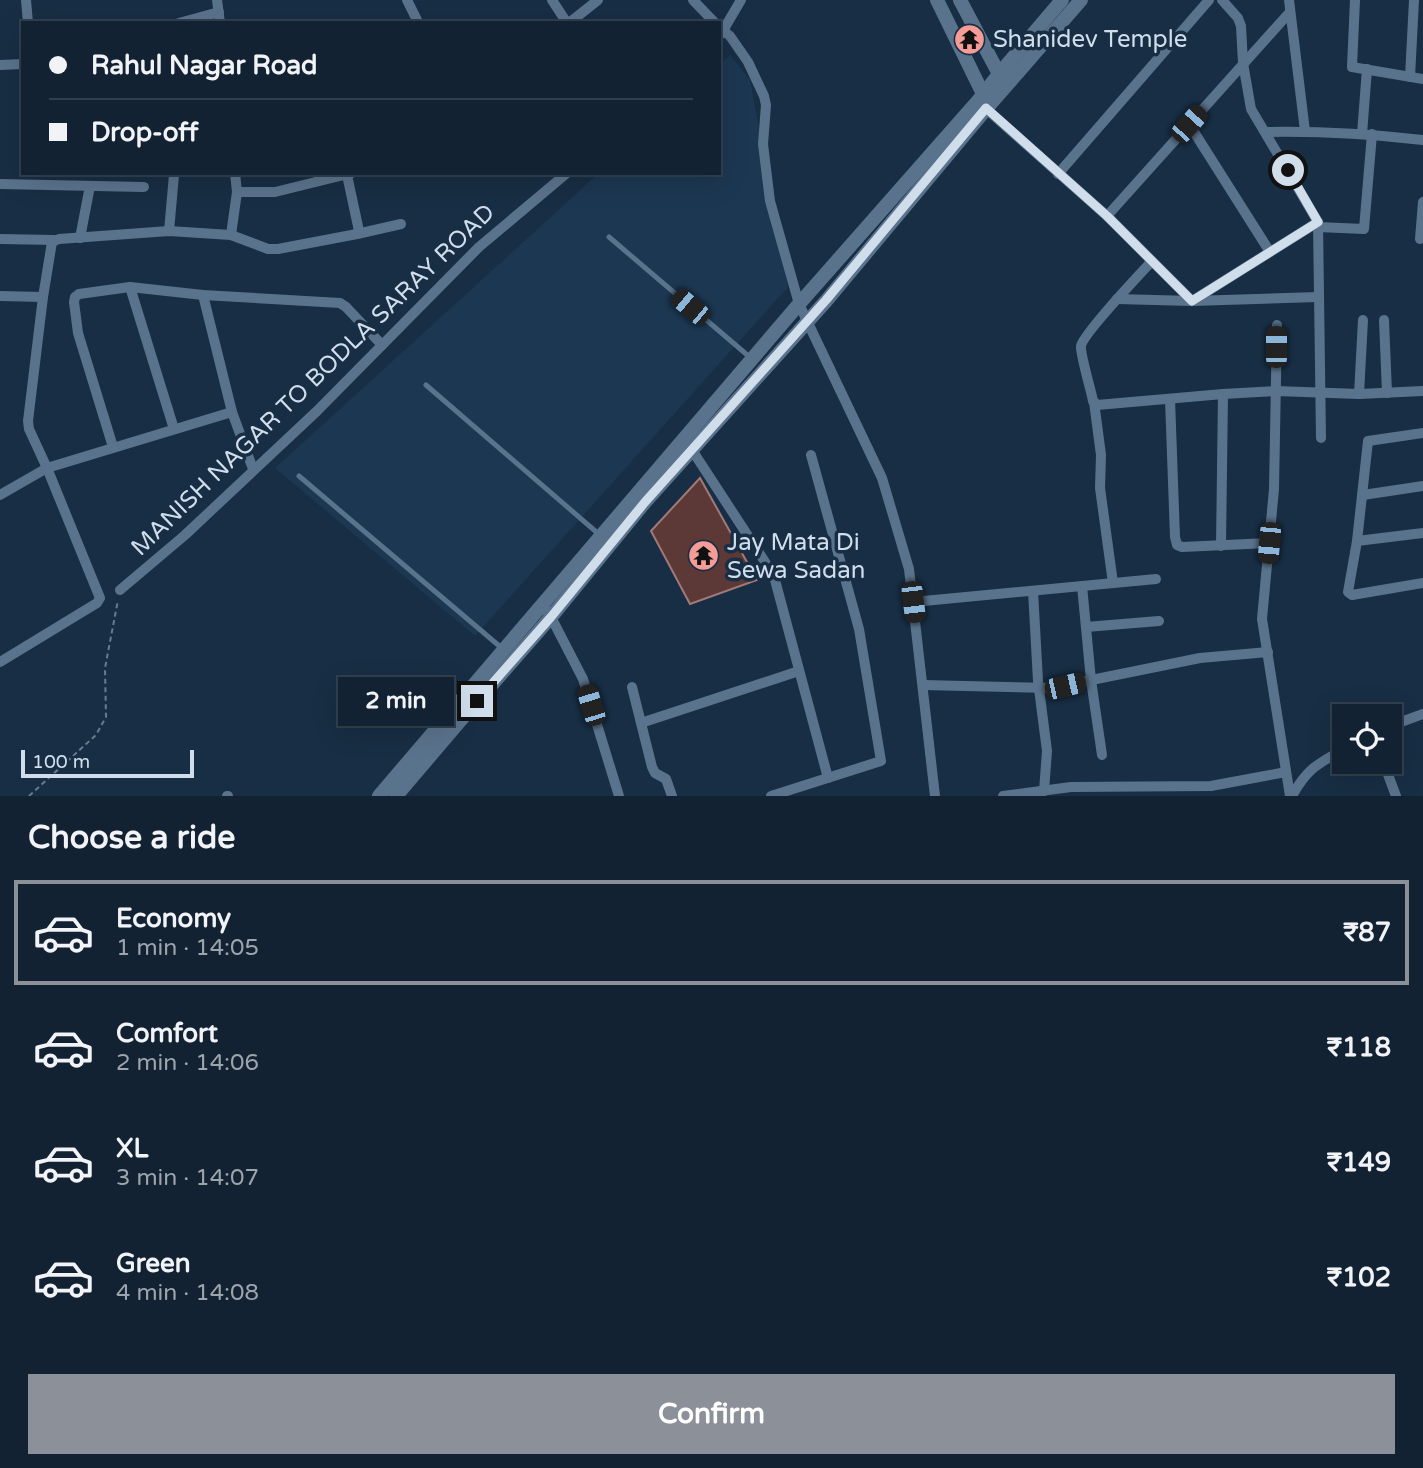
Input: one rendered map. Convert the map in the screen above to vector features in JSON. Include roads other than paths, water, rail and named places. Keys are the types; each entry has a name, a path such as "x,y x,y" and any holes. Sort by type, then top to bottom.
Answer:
{"main road":[{"path":"937,0 982,101"},
{"path":"960,0 999,74"},
{"path":"379,796 504,650 546,611 826,300 982,101 999,74 1062,0"},
{"path":"396,796 546,611 600,536 751,359 982,101 1081,0"}],"street":[{"path":"26,0 28,21"},
{"path":"407,0 416,20"},
{"path":"552,0 567,21"},
{"path":"571,21 598,0"},
{"path":"693,0 712,21"},
{"path":"741,0 721,31 748,62 764,96 766,105 763,144 770,201 799,304 882,478 909,569 935,796"},
{"path":"1058,174 1209,0"},
{"path":"1222,0 1238,18 1241,26 1251,109 1318,224 1321,439"},
{"path":"1289,0 1305,131"},
{"path":"1355,0 1352,67 1423,79"},
{"path":"1410,77 1414,0"},
{"path":"186,21 219,12"},
{"path":"1107,216 1290,12"},
{"path":"0,65 21,64"},
{"path":"1192,301 1318,224 1364,229 1367,69"},
{"path":"982,101 1058,174 1107,216 1192,301"},
{"path":"1189,124 1270,252"},
{"path":"1265,131 1367,134 1423,140"},
{"path":"169,231 174,175"},
{"path":"231,235 237,192 235,175"},
{"path":"237,192 275,192 346,175"},
{"path":"350,175 359,231 356,234"},
{"name":"MANISH NAGAR TO BODLA SARAY ROAD","path":"120,590 185,535 317,411 479,247 565,175"},
{"path":"0,184 144,187"},
{"path":"80,238 90,186"},
{"path":"1420,239 1423,202"},
{"path":"0,239 55,240 169,231 231,235 268,249 278,249 401,224"},
{"path":"0,662 100,600 28,421 43,297 52,242 55,240"},
{"path":"1113,583 1100,488 1101,455 1094,402 1081,345 1117,299 1152,261"},
{"path":"113,447 78,333 74,302 79,294 130,287 203,295 340,303 382,345"},
{"path":"130,287 174,429"},
{"path":"203,295 232,412 253,469"},
{"path":"0,296 43,297"},
{"path":"1117,299 1192,301 1318,297"},
{"path":"1359,394 1363,320"},
{"path":"1384,320 1387,393"},
{"path":"1277,326 1274,489 1262,619 1291,796"},
{"path":"1094,402 1099,406 1276,391 1359,394 1423,391"},
{"path":"1222,545 1223,394"},
{"path":"1170,399 1177,545 1182,547 1269,543"},
{"path":"0,495 47,467 232,412"},
{"path":"1423,433 1368,441 1357,541 1348,590 1350,594 1423,583"},
{"path":"692,450 775,580 828,778"},
{"path":"771,796 881,761 859,629 811,455"},
{"path":"1363,495 1423,486"},
{"path":"1357,541 1423,533"},
{"path":"913,602 1156,579"},
{"path":"1082,586 1091,680 1102,755"},
{"path":"1033,591 1038,688 1047,751 1044,791"},
{"path":"546,611 583,679 619,796"},
{"path":"1086,627 1159,621"},
{"path":"923,685 1038,688 1065,686 1200,658 1268,653"},
{"path":"641,723 799,671"},
{"path":"632,687 652,767 655,773 666,779 672,796"},
{"path":"1402,722 1423,714"},
{"path":"1291,796 1314,765 1332,755"},
{"path":"1003,796 1071,787 1211,786 1286,772"},
{"path":"1388,774 1396,796"}],"lane":[{"path":"609,237 751,359"},
{"path":"426,385 600,536"},
{"path":"299,476 504,650"}],"place":[{"name":"Shanidev Temple","path":"970,39"},
{"name":"Jay Mata Di Sewa Sadan","path":"704,556"}]}
